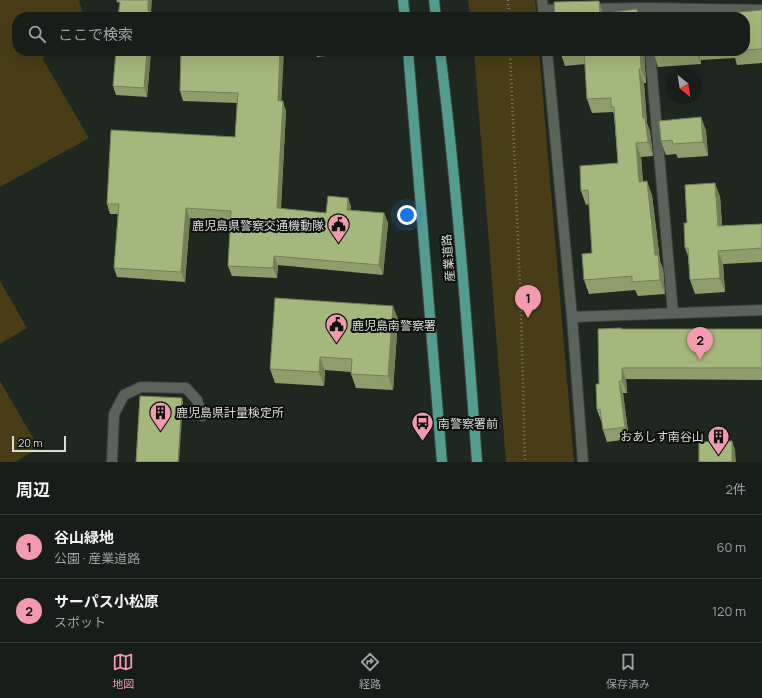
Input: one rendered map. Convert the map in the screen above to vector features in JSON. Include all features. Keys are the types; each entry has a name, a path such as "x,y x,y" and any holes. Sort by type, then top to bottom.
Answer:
{"main road":[{"path":"403,0 404,12"},
{"path":"434,0 435,12"},
{"name":"産業道路","path":"408,56 442,462"},
{"name":"産業道路","path":"441,56 466,310 477,462"}],"street":[{"path":"543,9 579,9 629,12"},
{"path":"685,12 762,10"},
{"path":"547,56 572,317 583,462"},
{"path":"650,56 673,313"},
{"path":"572,317 762,310"},
{"path":"112,462 114,414 124,395 141,387 186,388 197,400 202,416"}],"path":[{"path":"508,0 509,12"},
{"path":"510,56 521,310 525,462"}],"shaded area":[{"path":"0,0 79,0 83,12 12,12 12,56 45,56 42,58 89,138 0,187"},
{"path":"468,0 535,0 536,12 469,12"},
{"path":"474,56 539,56 574,462 506,462"},
{"path":"0,281 27,328 0,344"},
{"path":"0,381 39,448 15,462 0,462"}],"building":[{"path":"117,0 148,0 148,11 151,12 119,12 120,2 117,2"},
{"path":"599,1 600,12 555,12 554,2"},
{"path":"637,9 637,12 615,12"},
{"path":"762,10 762,49 750,50 750,12 740,12"},
{"path":"116,56 147,56 144,88 113,86"},
{"path":"181,56 280,56 278,101 283,101 277,208 326,213 328,196 348,198 347,210 384,213 379,265 274,256 273,268 228,266 231,211 186,208 181,272 114,268 119,204 107,204 111,130 235,137 238,93 180,91"},
{"path":"584,56 640,56 641,69 639,69 643,118 645,118 648,142 636,143 639,182 647,181 655,255 658,255 660,280 632,282 632,276 584,280 582,254 592,253 588,190 581,191 580,166 618,163 614,107 611,107 611,98 587,99"},
{"path":"701,117 703,142 673,144 672,140 661,141 659,121"},
{"path":"715,183 718,226 762,224 762,248 718,251 720,278 690,280 688,248 685,248 684,223 687,223 685,185"},
{"name":"鹿児島南警察署","path":"275,298 393,306 388,376 351,374 352,359 320,357 319,372 270,369"},
{"path":"598,329 762,329 762,368 622,368 622,381 619,381 625,427 603,430 600,409 597,410 596,384 599,384"},
{"name":"鹿児島県計量検定所","path":"140,396 182,398 178,462 136,462"},
{"path":"732,441 732,462 699,462 699,442"}],"place":[{"name":"鹿児島県警察交通機動隊","path":"339,244"},
{"name":"谷山緑地","path":"528,318"},
{"name":"鹿児島南警察署","path":"337,344"},
{"name":"サーパス小松原","path":"700,360"},
{"name":"鹿児島県計量検定所","path":"160,432"},
{"name":"南警察署前","path":"423,442"},
{"name":"おあしす南谷山","path":"719,456"}]}
